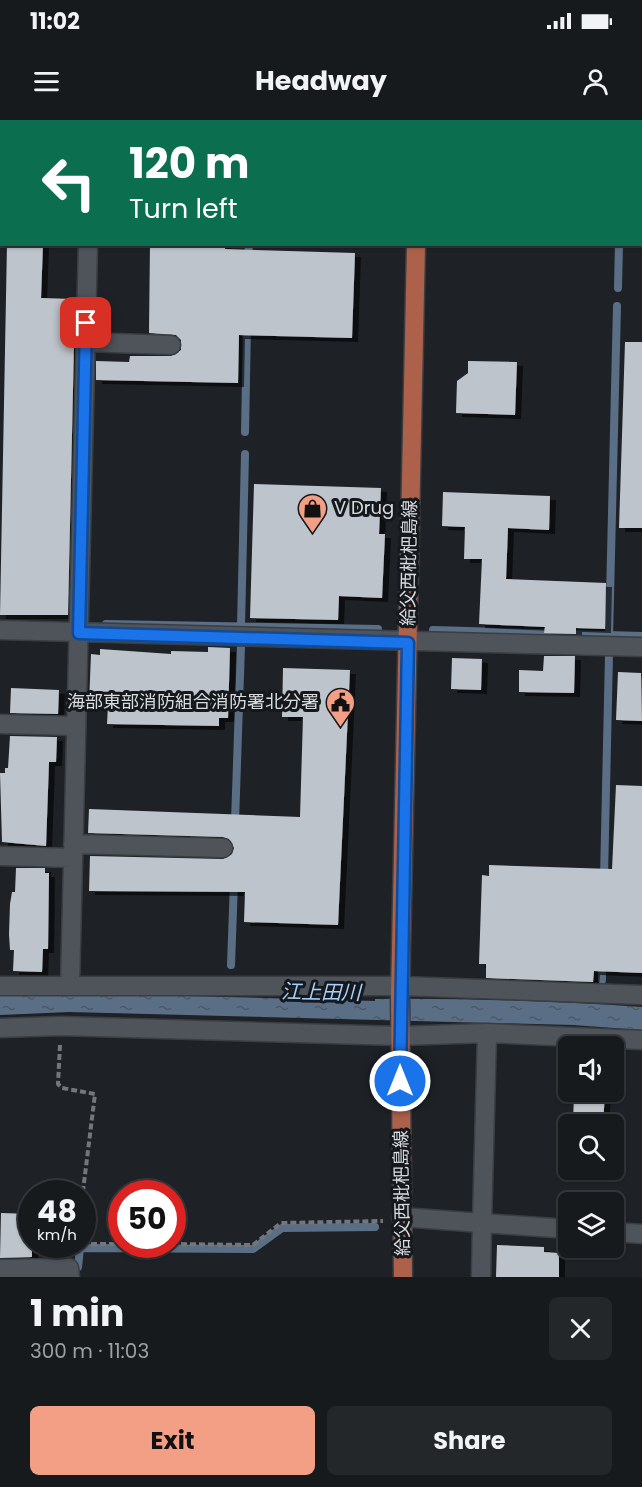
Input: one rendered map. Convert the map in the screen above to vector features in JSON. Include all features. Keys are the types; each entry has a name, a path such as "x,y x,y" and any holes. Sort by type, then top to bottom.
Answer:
{"main road":[{"name":"給父西枇杷島線","path":"403,1277 400,1033 416,246"}],"street":[{"path":"70,986 88,246"},
{"path":"86,342 171,345"},
{"path":"0,630 408,643 642,647"},
{"path":"0,724 76,726"},
{"path":"0,856 73,851 224,848"},
{"path":"0,986 642,995"},
{"path":"0,1028 61,1026 487,1033 642,1040"},
{"path":"481,1277 487,1033"},
{"path":"401,1219 558,1228"},
{"path":"624,1233 642,1234"},
{"path":"0,1269 69,1268 70,1277"}],"path":[{"path":"61,1026 58,1084 63,1088 95,1094 84,1180"},
{"path":"186,1244 253,1245 281,1223 401,1219"}],"water":[{"path":"73,993 375,1001 375,999 475,1000 642,1007 642,1030 573,1025 69,1012 0,1015 0,994"}],"building":[{"path":"7,246 43,246 41,298 75,299 68,615 0,615"},
{"path":"150,246 225,246 225,249 355,253 352,338 239,335 238,383 96,380 96,361 129,362 130,356 171,356 181,350 181,340 176,335 149,333"},
{"path":"625,342 642,342 642,528 619,528"},
{"path":"468,361 517,362 515,415 456,413 457,381 468,373"},
{"path":"254,484 381,488 379,534 385,534 382,598 339,596 338,620 250,618"},
{"path":"443,492 550,496 549,530 508,528 506,579 606,583 605,629 576,628 576,634 544,633 545,627 479,624 482,559 464,559 465,527 442,526"},
{"path":"208,647 230,648 228,718 219,718 219,726 107,724 108,705 89,704 91,654 100,655 100,649 171,654 171,651 208,652"},
{"path":"544,656 575,656 574,693 519,692 519,670 543,671"},
{"path":"452,658 482,659 481,690 451,689"},
{"path":"283,668 350,670 338,925 244,922 245,892 89,891 90,856 223,859 232,854 234,848 229,839 223,837 88,833 89,809 300,817 303,717 282,717"},
{"path":"618,672 641,673 642,721 616,720"},
{"path":"11,688 59,690 58,714 10,713"},
{"path":"10,736 57,737 56,762 49,762 46,846 2,842 0,773 5,773 5,768 8,768"},
{"path":"616,785 642,786 642,973 594,971 593,982 486,978 486,964 479,964 482,875 489,876 489,865 612,869"},
{"path":"16,868 45,868 45,873 49,873 48,949 43,949 42,972 13,971 14,950 10,950 9,934 10,904 12,892 15,892"},
{"path":"574,1102 604,1102 604,1114 573,1114"},
{"path":"1,1213 18,1214 18,1257 0,1258"},
{"path":"497,1245 544,1247 544,1252 558,1253 559,1277 496,1277"}],"waterway":[{"path":"248,259 249,246"},
{"path":"618,288 619,246"},
{"path":"609,638 617,306"},
{"path":"245,432 247,325"},
{"path":"241,626 245,454"},
{"path":"106,624 378,629"},
{"path":"433,630 642,636"},
{"path":"235,822 241,646"},
{"path":"604,878 609,655"},
{"path":"231,965 234,882"},
{"path":"602,962 602,980"},
{"path":"78,1267 80,1248 253,1249 282,1228 375,1227"}],"place":[{"name":"V Drug","path":"313,534"},
{"name":"海部東部消防組合消防署北分署","path":"340,728"}],"route":[{"path":"86,323 79,633 408,643 400,1081"}],"water label":[{"name":"江上田川","path":"321,992"}]}
